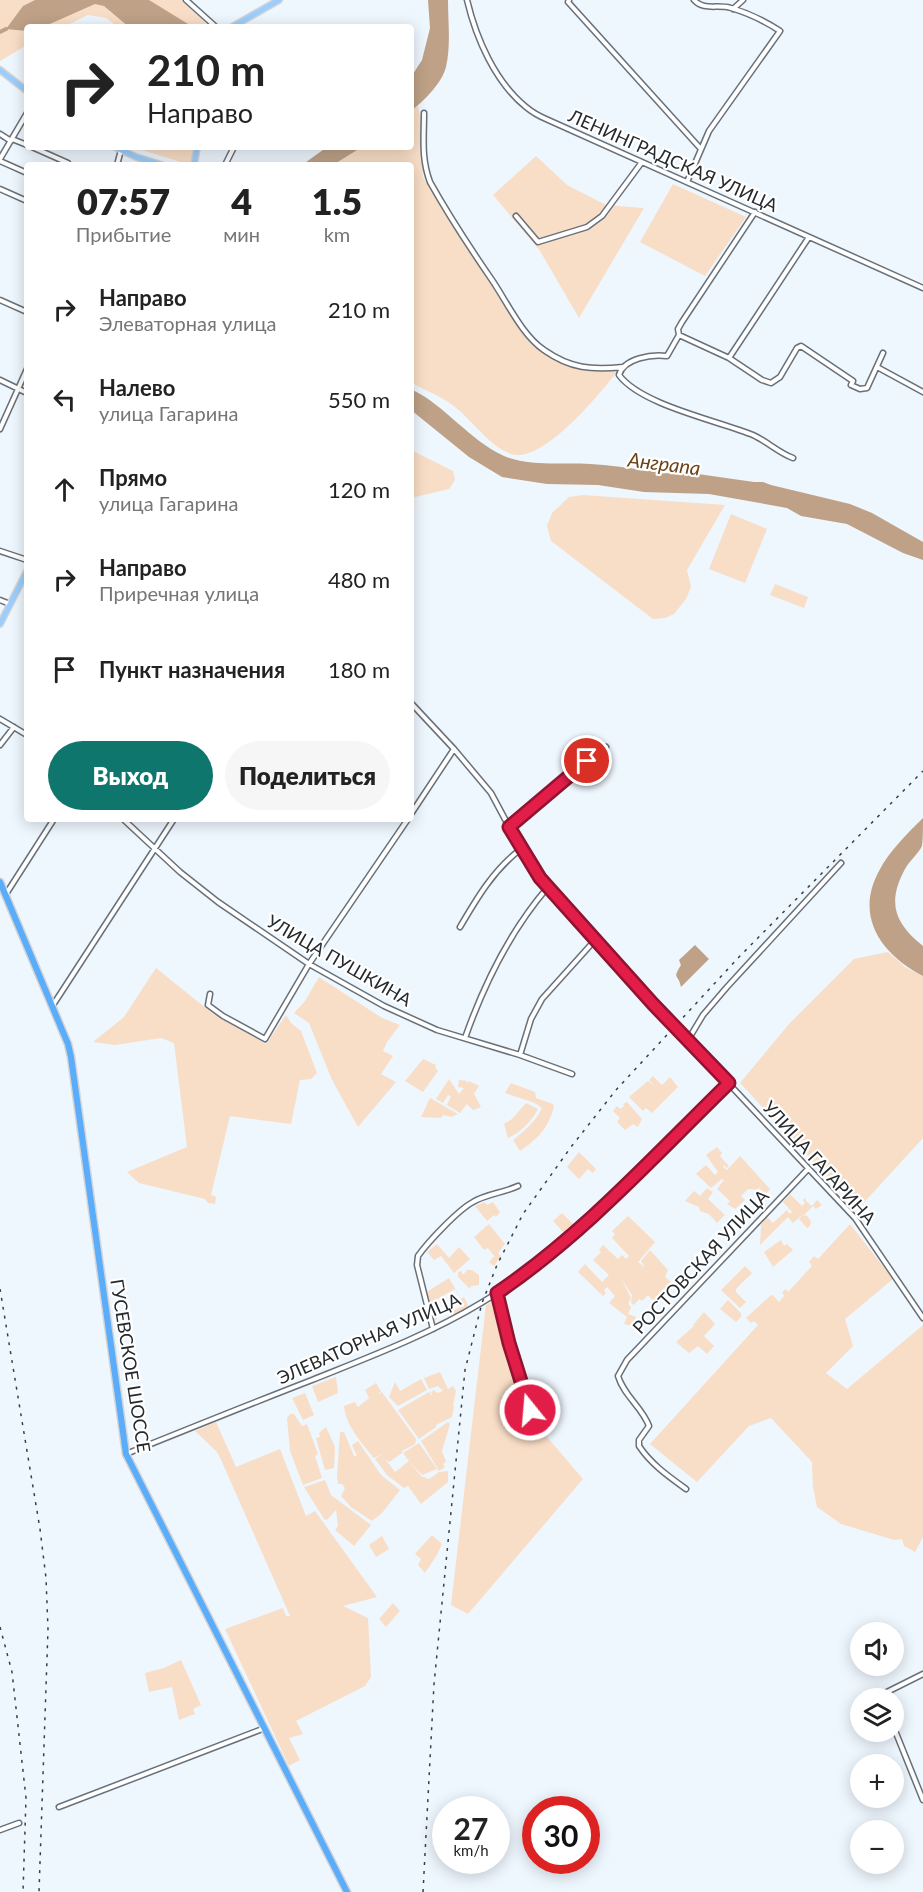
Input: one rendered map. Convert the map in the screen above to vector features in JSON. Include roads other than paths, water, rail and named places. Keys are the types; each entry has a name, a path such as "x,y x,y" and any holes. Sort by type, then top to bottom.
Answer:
{"highway":[{"name":"ГУСЕВСКОЕ ШОССЕ","path":"0,882 71,1057 126,1454 347,1892"}],"main road":[{"path":"237,24 279,0"},
{"path":"0,70 24,89"},
{"path":"122,150 145,162"},
{"path":"0,624 24,578"}],"street":[{"path":"186,0 213,24"},
{"name":"ЛЕНИНГРАДСКАЯ УЛИЦА","path":"467,0 488,56 508,89 528,109 923,288"},
{"path":"687,182 700,148 723,110 780,31 764,21 733,9 723,6 702,6 694,0"},
{"path":"733,9 743,0"},
{"path":"568,1 700,148"},
{"path":"424,112 422,149 426,171 430,182 473,255 520,324 538,345 544,351 577,367 592,369 623,367 652,355 667,356 686,314 755,212"},
{"path":"24,118 0,160 24,172"},
{"path":"0,134 24,144"},
{"path":"38,150 64,162"},
{"path":"118,162 122,150"},
{"path":"516,216 538,242 587,227 602,216 621,194 642,162"},
{"path":"0,189 24,200"},
{"path":"729,358 809,237"},
{"path":"0,300 24,311"},
{"path":"678,334 729,358 762,380 774,382 780,377 797,348 801,346 853,381 851,385 860,389 867,388 883,353"},
{"path":"623,367 619,375 622,379 653,399 753,435 793,458"},
{"path":"877,367 923,392"},
{"path":"0,429 24,375"},
{"path":"0,380 24,391"},
{"path":"0,551 24,559"},
{"path":"0,600 10,604"},
{"path":"414,706 491,792 532,868 596,939 542,999 531,1018 520,1055"},
{"path":"0,719 24,733"},
{"path":"0,745 14,727"},
{"path":"509,827 606,747"},
{"path":"414,809 454,749"},
{"path":"5,895 52,822"},
{"name":"УЛИЦА ПУШКИНА","path":"126,822 204,892 309,964 384,1006 421,1023 572,1074"},
{"path":"52,1006 172,822"},
{"path":"210,993 208,1005 265,1039 309,964 406,822"},
{"path":"460,927 482,890 521,849"},
{"path":"688,1040 703,1015 727,987 841,863"},
{"path":"465,1038 490,976 548,887"},
{"name":"УЛИЦА ГАГАРИНА","path":"596,939 665,1017 855,1218 923,1318"},
{"name":"ЭЛЕВАТОРНАЯ УЛИЦА","path":"126,1454 334,1371 433,1329 482,1303 547,1257 601,1210 729,1083"},
{"name":"РОСТОВСКАЯ УЛИЦА","path":"686,1489 646,1457 639,1446 639,1440 649,1426 646,1417 621,1386 618,1376 627,1360 808,1168"},
{"path":"433,1329 417,1265 418,1256 470,1203 518,1186"},
{"path":"497,1293 509,1343 530,1410"},
{"path":"895,1688 923,1674"},
{"path":"59,1807 265,1728"},
{"path":"900,1742 923,1800"},
{"path":"0,1830 19,1822"}],"waterway":[{"path":"0,32 6,29"}],"railway":[{"path":"423,1892 434,1684 465,1370 482,1303 497,1265 523,1214 571,1147 616,1090 739,957 923,771"},
{"path":"0,1289 46,1578 48,1629 39,1892"},
{"path":"0,1627 12,1672 26,1798 23,1892"}],"water label":[{"name":"Анграпа","path":"664,464"}]}
